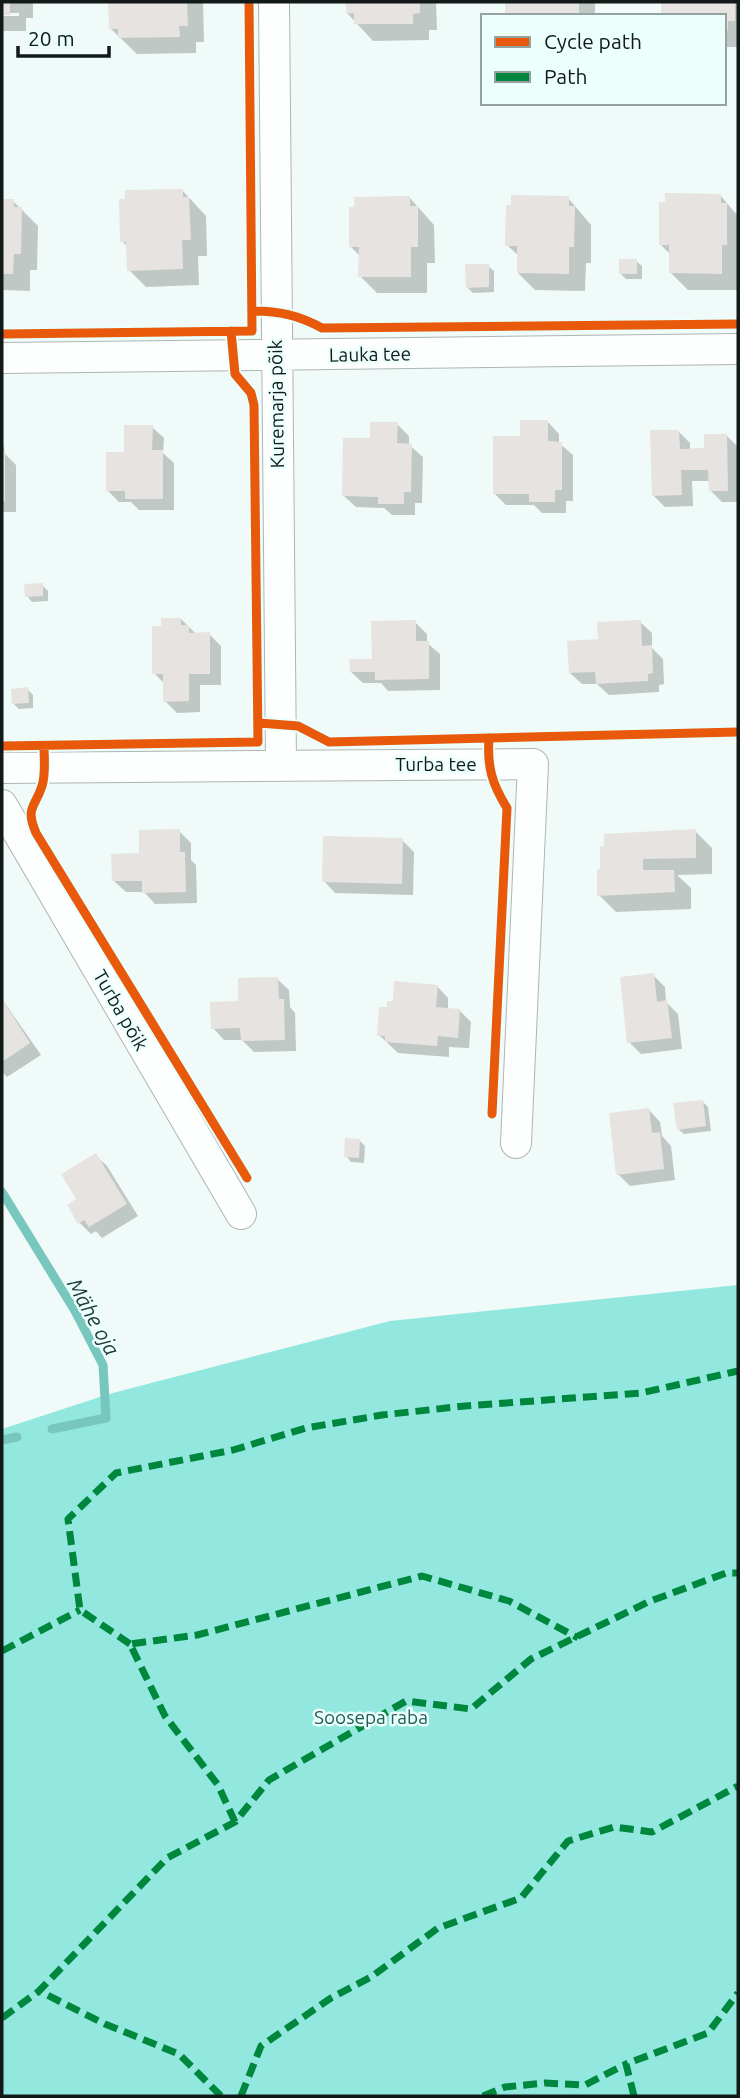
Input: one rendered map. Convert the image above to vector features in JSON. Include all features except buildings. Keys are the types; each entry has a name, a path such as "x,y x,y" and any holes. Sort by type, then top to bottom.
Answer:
{"street":[{"name":"Kuremarja põik","path":"274,2 275,356 281,764"},
{"name":"Lauka tee","path":"2,358 738,349"},
{"name":"Turba tee","path":"2,768 533,764 516,1143"},
{"name":"Turba põik","path":"2,806 241,1214"}],"green space":[{"name":"Soosepa raba","path":"738,1285 738,2096 2,2096 2,1429 109,1394 390,1321"}],"waterway":[{"name":"Mähe oja","path":"2,1192 75,1311 103,1365 106,1418 52,1429"},
{"name":"Mähe oja","path":"2,1440 17,1437"}],"marked path":[{"path":"130,1644 80,1610 68,1519 116,1473 233,1450 306,1428 382,1415 641,1393 738,1371"},
{"path":"221,2096 179,2054 105,2024 39,1991 167,1858 235,1822 269,1780 406,1701 471,1709 531,1659 648,1602 726,1573 738,1573"},
{"path":"235,1822 218,1785 165,1716 130,1644 197,1635 422,1576 509,1601 578,1638"},
{"path":"2,1651 80,1610"},
{"path":"241,2096 261,2046 331,1998 371,1977 438,1928 521,1898 568,1841 614,1827 652,1832 738,1786"},
{"path":"2,2018 39,1991"},
{"path":"634,2096 626,2064 708,2033 738,1993"},
{"path":"483,2096 505,2087 545,2083 585,2085 626,2064"}],"cycle path":[{"path":"2,334 252,331 249,2"},
{"path":"252,311 288,315 322,328 738,324"},
{"path":"2,746 258,742 254,405 251,393 235,374 231,331"},
{"path":"259,723 298,726 329,742 738,732"},
{"path":"489,738 492,775 507,808 492,1114"},
{"path":"44,746 43,781 31,813 36,833 247,1178"}]}
